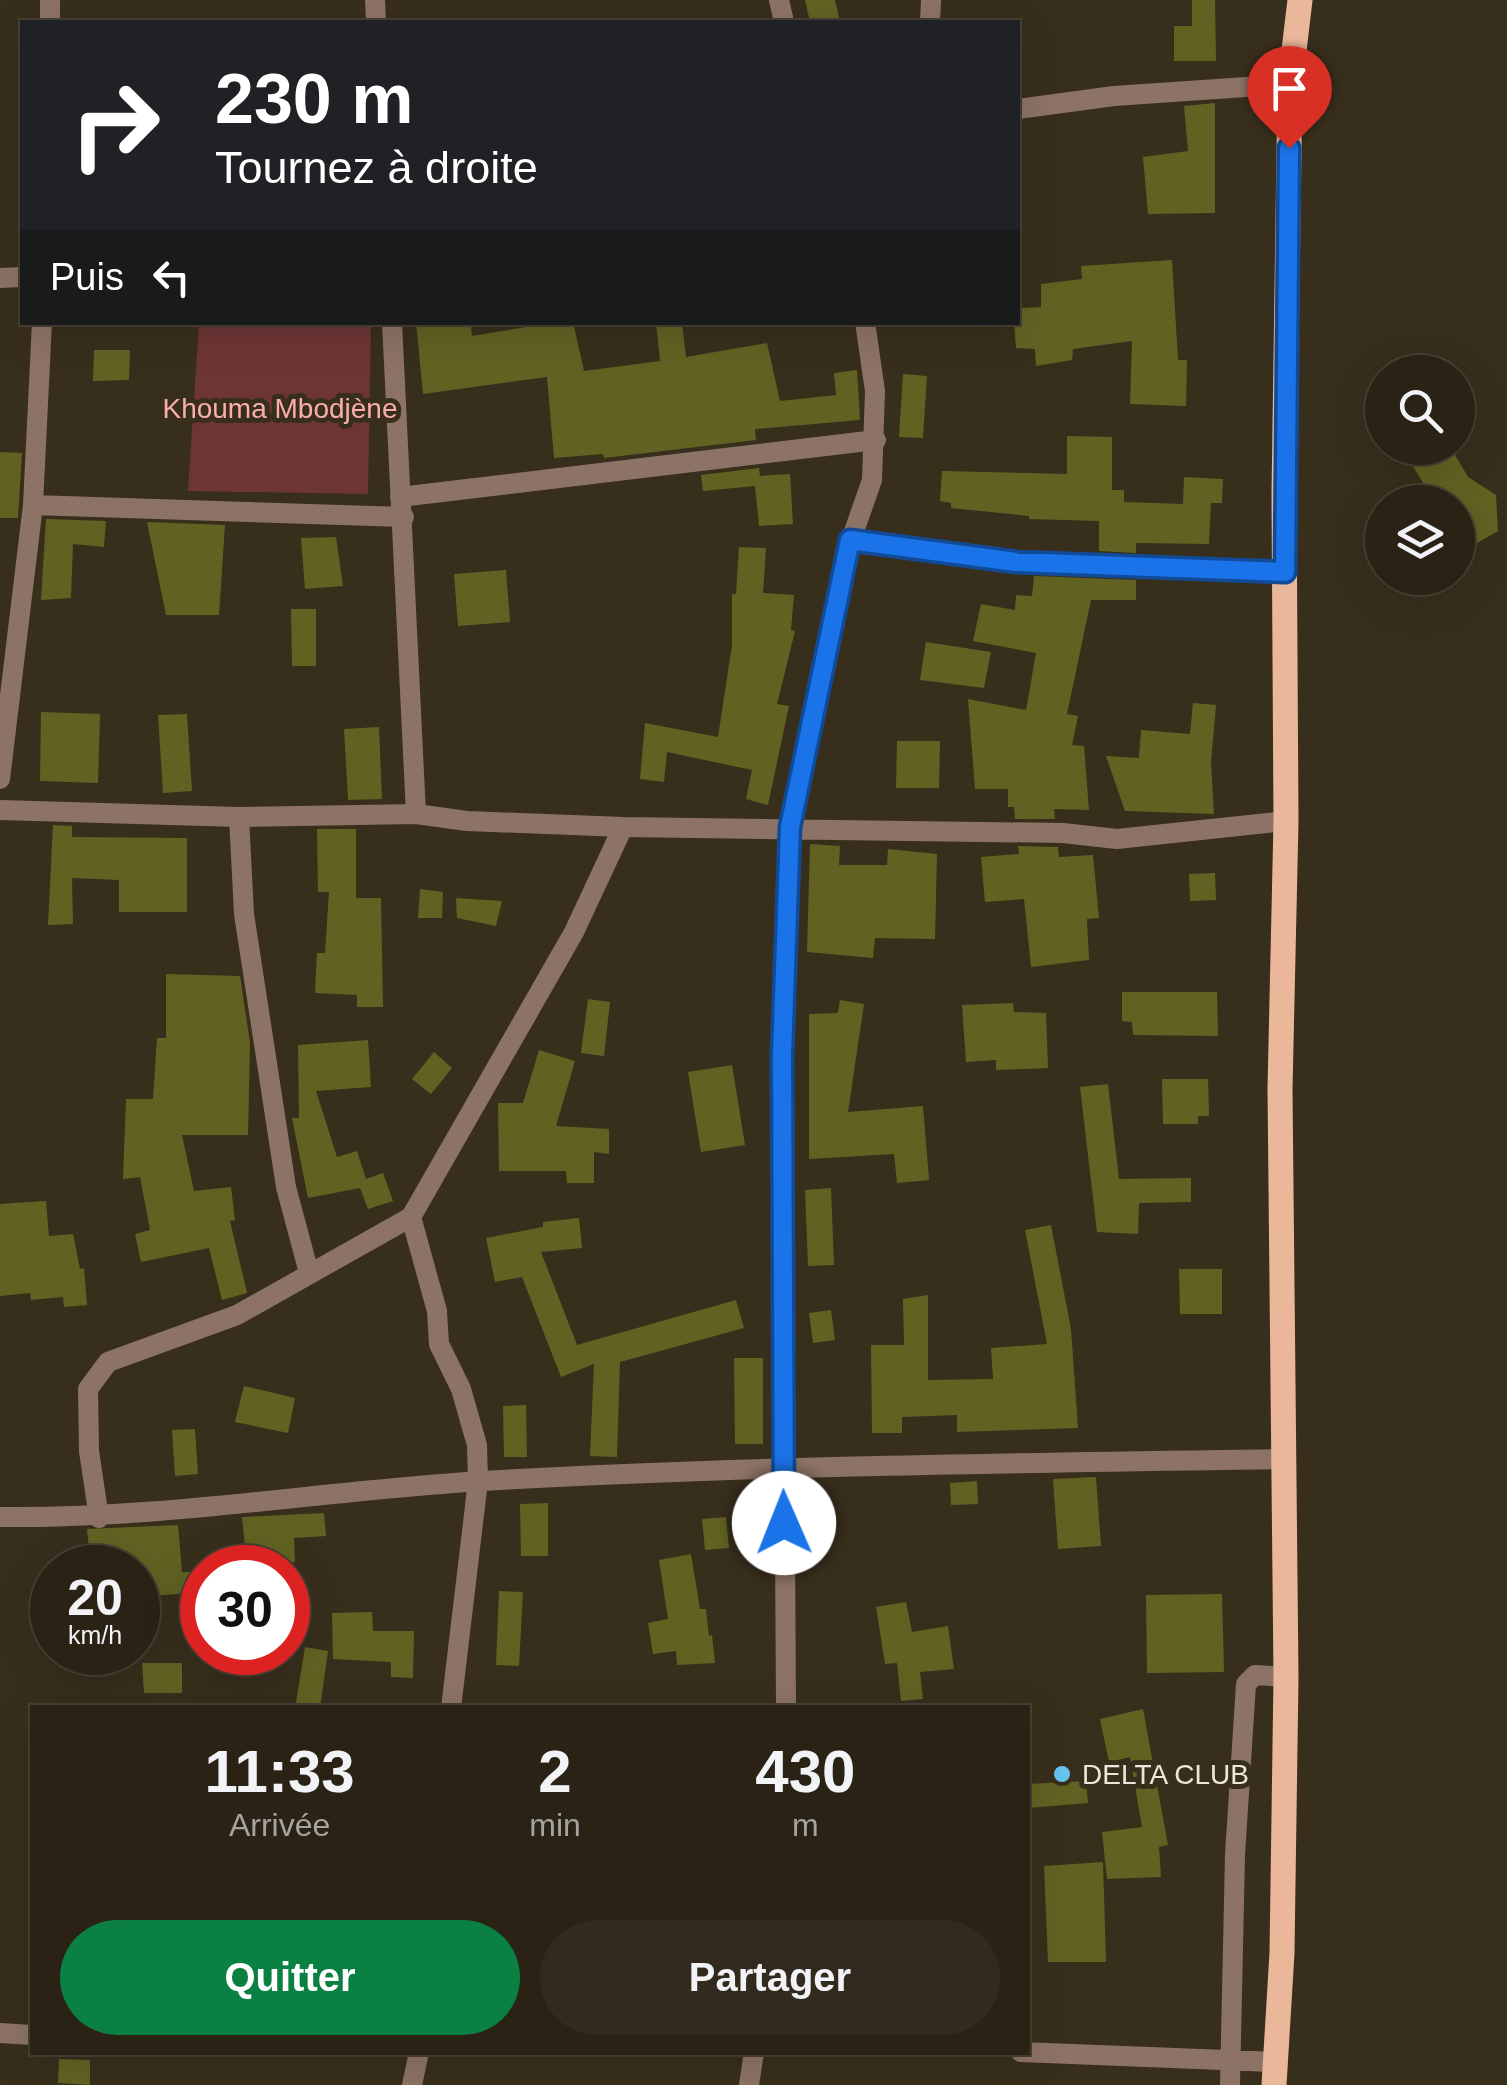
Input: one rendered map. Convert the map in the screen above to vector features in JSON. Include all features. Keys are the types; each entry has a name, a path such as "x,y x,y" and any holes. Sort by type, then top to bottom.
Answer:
{"main road":[{"path":"1274,2074 1282,1954 1286,1677 1280,1089 1286,821 1290,84 1300,0"}],"street":[{"path":"1020,109 1114,96 1290,84"},
{"path":"0,779 33,504 42,325"},
{"path":"392,325 416,814"},
{"path":"786,1705 782,1055 790,827 850,540 872,480 876,440 872,355 866,325"},
{"path":"33,504 402,507 876,440"},
{"path":"850,540 1016,562 1285,572"},
{"path":"0,810 239,817 416,814 467,821 624,827 790,827 980,835 1063,833 1117,839 1286,821"},
{"path":"239,817 244,914 286,1187 308,1273"},
{"path":"99,1518 89,1451 88,1389 108,1362 237,1315 412,1218 574,932 624,827"},
{"path":"412,1218 437,1311 439,1344 461,1389 477,1445 478,1482 451,1705"},
{"path":"0,1517 99,1518 478,1482 783,1467 1284,1459"},
{"path":"1230,2085 1236,1855 1246,1684 1255,1676 1286,1677"},
{"path":"0,2033 30,2035"},
{"path":"1030,2052 1233,2062 1274,2074"},
{"path":"412,2085 418,2055"},
{"path":"749,2085 754,2055"}],"green space":[{"name":"Khouma Mbodjène","path":"199,325 371,325 368,494 188,491"}],"building":[{"path":"805,0 835,0 840,20 810,20"},
{"path":"1192,0 1215,0 1216,61 1174,61 1174,26 1192,26"},
{"path":"1215,103 1215,213 1148,214 1143,157 1188,151 1184,106"},
{"path":"1172,260 1178,360 1187,360 1186,406 1130,404 1132,341 1073,349 1072,360 1036,366 1035,349 1016,348 1014,325 1022,322 1021,308 1041,307 1041,284 1082,279 1081,266"},
{"path":"416,325 471,325 472,336 526,325 574,325 584,371 660,361 656,325 682,325 686,357 767,343 780,401 836,395 834,373 857,370 860,420 755,429 756,440 604,458 603,454 554,458 547,377 423,394"},
{"path":"94,350 130,350 129,380 93,381"},
{"path":"903,374 927,376 923,438 899,437"},
{"path":"1067,436 1112,437 1112,490 1124,490 1124,502 1183,504 1184,477 1223,479 1222,503 1211,503 1209,544 1136,543 1136,553 1099,551 1099,521 1029,519 951,508 951,503 940,501 942,471 1067,474"},
{"path":"0,452 22,453 18,518 0,518"},
{"path":"1412,465 1461,465 1468,477 1496,495 1498,531 1475,544 1475,485 1424,485"},
{"path":"759,468 760,476 790,474 793,524 759,526 755,486 703,491 701,475"},
{"path":"46,519 106,521 104,547 73,544 71,598 41,600"},
{"path":"147,522 225,525 219,615 166,615"},
{"path":"336,537 343,586 305,589 301,538"},
{"path":"739,547 766,548 763,593 794,595 791,630 795,631 777,704 789,706 768,805 746,799 752,770 667,752 664,782 640,779 645,723 718,737 732,645 732,594 736,594"},
{"path":"506,570 510,622 458,626 454,574"},
{"path":"1034,576 1136,580 1136,600 1091,600 1067,714 1078,716 1072,745 1084,746 1089,810 1054,809 1055,819 1015,819 1014,807 1008,807 1008,789 975,789 968,699 1026,710 1036,653 973,641 981,604 1015,610 1016,595 1032,596"},
{"path":"291,609 316,609 316,666 292,666"},
{"path":"926,642 991,652 984,688 920,680"},
{"path":"1193,703 1216,705 1211,762 1214,814 1125,811 1106,756 1139,758 1141,730 1190,734"},
{"path":"41,712 100,714 98,783 40,781"},
{"path":"187,714 192,791 163,793 158,715"},
{"path":"379,727 382,799 348,800 344,729"},
{"path":"897,741 940,741 939,788 896,788"},
{"path":"53,825 72,826 72,837 187,838 187,912 119,912 119,880 72,878 73,924 48,925"},
{"path":"317,829 356,829 356,898 381,898 383,1007 357,1007 357,995 315,993 317,953 325,953 329,892 318,892"},
{"path":"810,844 840,846 839,865 887,865 888,849 937,854 935,939 875,938 873,958 807,952"},
{"path":"1018,846 1058,847 1059,857 1093,855 1099,918 1087,919 1089,960 1031,967 1024,899 985,902 981,857 1019,854"},
{"path":"1215,873 1216,900 1190,901 1189,874"},
{"path":"420,889 443,892 442,918 418,918"},
{"path":"456,898 502,901 496,926 457,918"},
{"path":"166,974 240,976 250,1043 248,1135 182,1135 194,1191 231,1187 235,1220 230,1221 247,1293 222,1300 209,1248 141,1262 135,1234 150,1230 140,1177 123,1179 126,1099 153,1099 157,1038 166,1038"},
{"path":"1122,992 1217,992 1218,1036 1133,1035 1132,1022 1122,1021"},
{"path":"588,999 610,1002 604,1056 581,1053"},
{"path":"840,1000 864,1004 848,1112 923,1106 929,1180 897,1183 894,1154 809,1159 809,1014 838,1013"},
{"path":"1013,1003 1014,1012 1046,1013 1048,1068 996,1070 996,1060 966,1062 962,1005"},
{"path":"368,1040 371,1087 316,1091 337,1157 357,1151 366,1179 383,1173 393,1201 368,1209 360,1188 308,1198 292,1118 299,1118 298,1045"},
{"path":"539,1050 575,1061 556,1126 609,1129 609,1154 594,1152 594,1183 567,1183 566,1171 499,1171 498,1103 523,1103"},
{"path":"434,1052 452,1068 431,1094 412,1079"},
{"path":"732,1065 745,1145 701,1152 688,1072"},
{"path":"1162,1079 1208,1079 1209,1116 1198,1116 1198,1124 1163,1124"},
{"path":"1108,1084 1119,1179 1191,1178 1191,1202 1139,1203 1138,1234 1097,1232 1080,1087"},
{"path":"831,1188 834,1265 808,1266 805,1190"},
{"path":"46,1201 49,1236 73,1234 80,1269 84,1268 87,1305 64,1307 63,1297 31,1300 30,1293 0,1296 0,1204"},
{"path":"579,1218 582,1248 541,1252 577,1345 736,1300 744,1328 620,1362 617,1457 590,1456 594,1364 561,1377 522,1277 495,1282 486,1238 543,1227 543,1222"},
{"path":"1051,1225 1071,1329 1078,1428 957,1432 957,1415 902,1417 902,1433 872,1433 871,1345 904,1345 903,1299 928,1295 928,1380 993,1379 991,1348 1047,1344 1025,1230"},
{"path":"1179,1269 1222,1269 1222,1314 1180,1314"},
{"path":"831,1310 835,1340 813,1343 809,1313"},
{"path":"734,1358 763,1358 763,1444 735,1444"},
{"path":"244,1386 295,1398 288,1433 235,1422"},
{"path":"526,1405 527,1457 504,1457 503,1406"},
{"path":"195,1429 198,1474 175,1476 172,1430"},
{"path":"1096,1477 1101,1546 1058,1549 1053,1479"},
{"path":"977,1481 978,1504 951,1505 950,1483"},
{"path":"548,1503 548,1556 521,1556 520,1504"},
{"path":"324,1513 326,1536 294,1538 294,1545 245,1545 242,1517"},
{"path":"726,1517 729,1548 705,1550 702,1519"},
{"path":"178,1525 180,1594 160,1595 160,1545 89,1545 87,1529"},
{"path":"691,1554 700,1609 706,1609 709,1636 712,1635 715,1663 677,1665 676,1651 653,1654 648,1623 668,1619 659,1560"},
{"path":"499,1591 523,1592 519,1666 496,1665"},
{"path":"1222,1594 1224,1672 1147,1673 1146,1595"},
{"path":"906,1602 912,1632 948,1626 954,1669 920,1672 923,1699 901,1701 897,1663 885,1664 876,1607"},
{"path":"372,1612 373,1631 414,1631 413,1678 391,1677 391,1662 333,1659 332,1613"},
{"path":"310,1648 328,1651 320,1705 295,1705 300,1675 310,1675"},
{"path":"160,1663 180,1663 182,1693 144,1693 143,1675 160,1675"},
{"path":"1143,1709 1168,1845 1159,1847 1161,1877 1107,1879 1102,1832 1142,1827 1130,1757 1109,1762 1100,1719"},
{"path":"1086,1781 1088,1803 1030,1808 1030,1784"},
{"path":"1103,1862 1106,1962 1048,1962 1044,1866"},
{"path":"59,2059 90,2060 90,2085 58,2083"}],"place":[{"name":"DELTA CLUB","path":"1062,1774"}],"route":[{"path":"784,1523 782,1055 790,827 850,540 1016,562 1071,561 1285,572 1289,148"}]}
